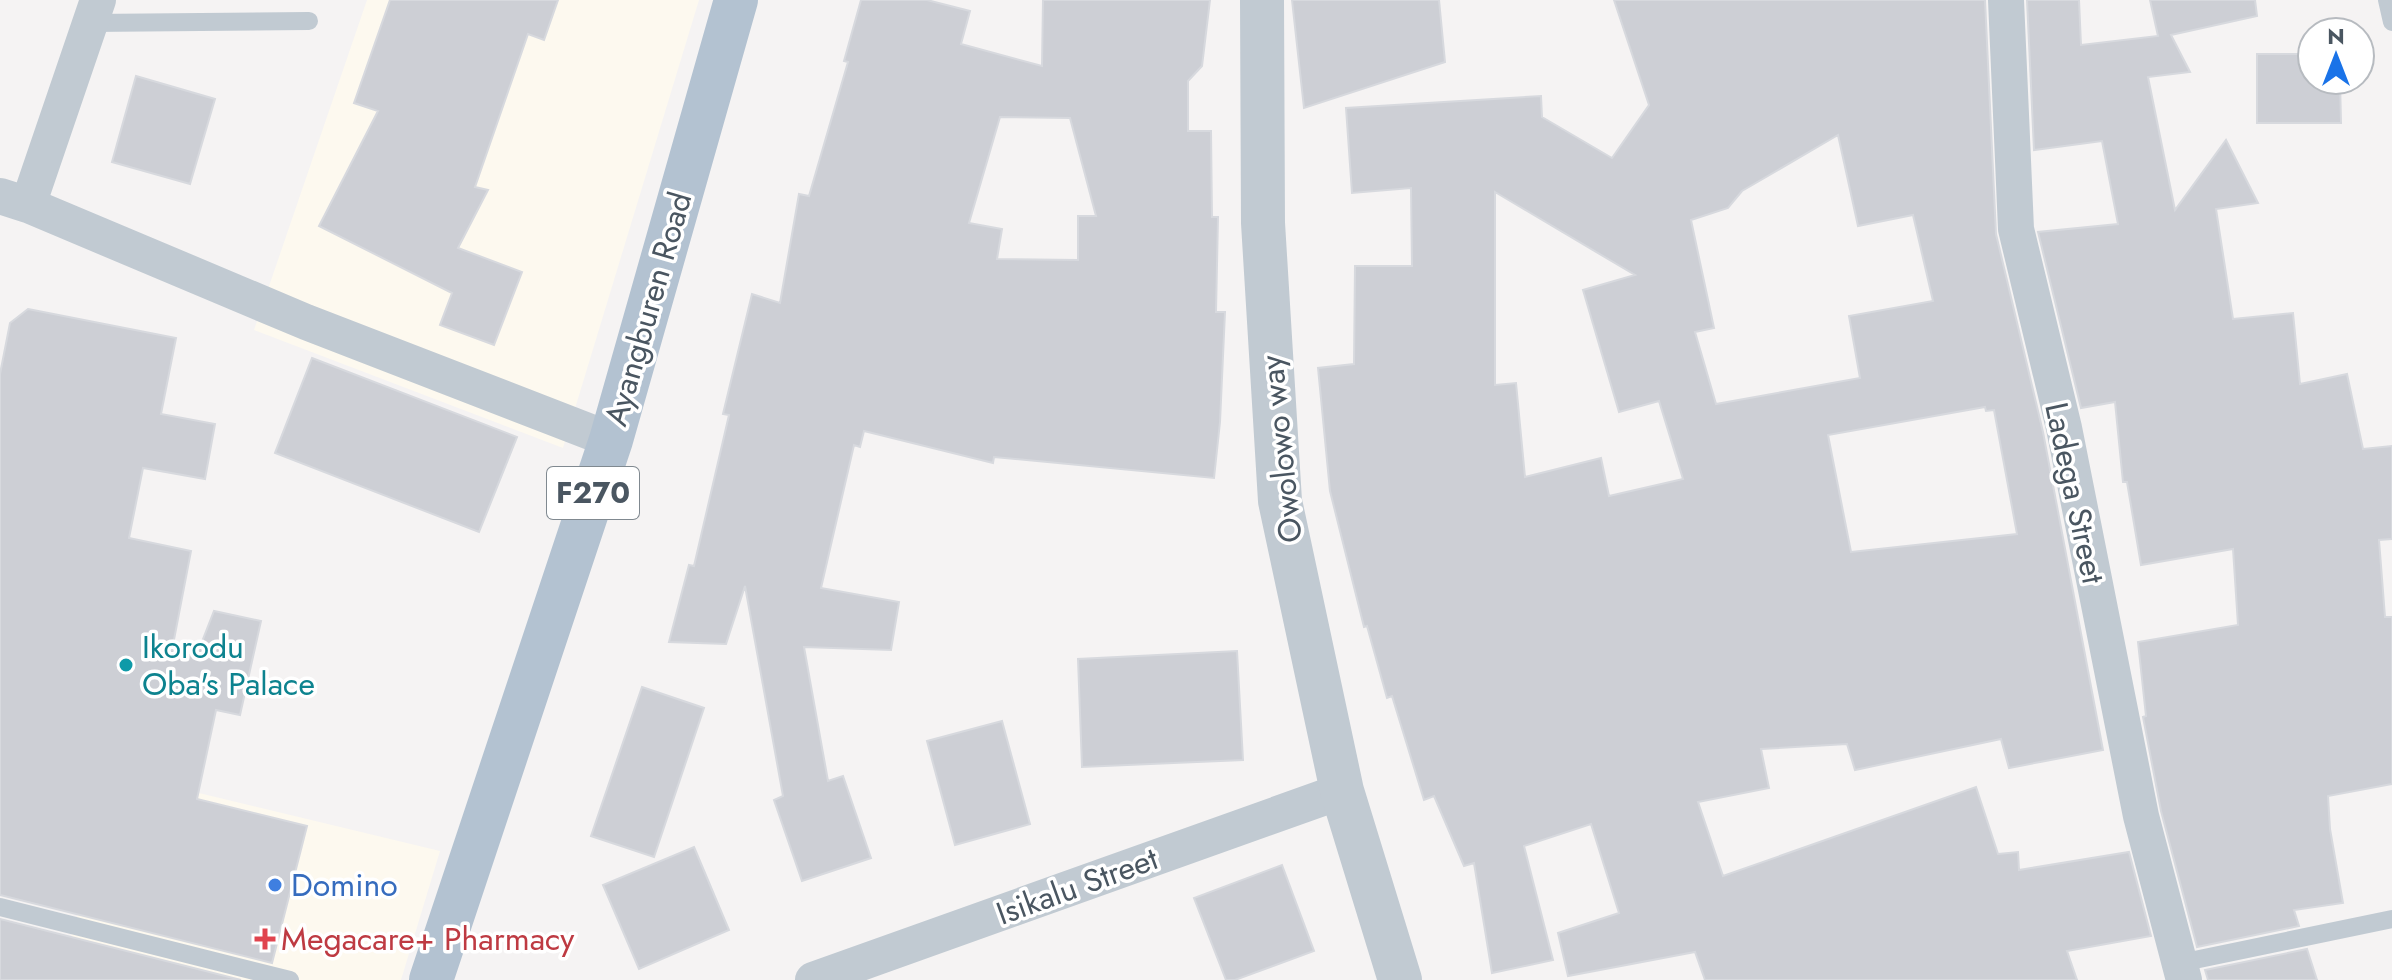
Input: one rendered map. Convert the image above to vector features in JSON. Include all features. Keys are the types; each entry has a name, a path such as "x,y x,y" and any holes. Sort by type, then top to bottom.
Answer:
{"main road":[{"name":"Ayangburen Road","path":"431,980 611,440 736,0"}],"street":[{"name":"Owolowo way","path":"1262,0 1263,223 1280,501 1342,791 1400,980"},
{"name":"Ladega Street","path":"2006,0 2016,229 2064,428 2141,816 2182,971"},
{"path":"94,12 14,201 306,322 611,440"},
{"name":"Isikalu Street","path":"813,980 1342,791"}],"lane":[{"path":"2387,0 2392,22"},
{"path":"94,12 309,21"},
{"path":"0,907 290,980"},
{"path":"2182,971 2392,919"}],"shaded area":[{"path":"367,0 699,0 563,448 254,330"},
{"path":"120,774 440,851 401,980 58,980"}],"building":[{"path":"390,0 558,0 544,40 528,34 475,187 488,190 458,248 522,272 494,345 440,325 452,293 319,226 378,111 354,103"},
{"path":"861,0 927,0 970,11 961,44 1042,66 1043,0 1210,0 1202,66 1188,81 1188,131 1211,131 1212,217 1218,217 1216,312 1225,312 1220,422 1214,478 994,457 993,463 864,431 860,447 854,445 821,588 899,602 891,650 804,647 828,781 843,776 871,858 802,881 774,800 783,796 745,586 726,644 669,642 689,565 694,566 729,415 723,414 752,294 780,303 799,194 809,196 848,62 844,61","holes":["1000,117 1070,118 1096,216 1078,216 1078,260 997,259 1002,229 969,223"]},
{"path":"1292,0 1439,0 1445,62 1304,108"},
{"path":"1614,0 1985,0 1996,234 2043,432 2103,750 2009,768 2001,739 1855,770 1847,744 1761,749 1769,788 1698,802 1723,876 1976,787 1998,854 2018,852 2019,870 2129,852 2151,936 2067,951 2077,980 1705,980 1695,952 1568,976 1558,933 1619,913 1591,824 1524,846 1553,960 1492,973 1474,863 1464,866 1434,796 1424,800 1392,696 1387,698 1367,626 1364,627 1330,491 1318,368 1354,364 1355,266 1412,266 1411,188 1352,193 1346,108 1541,96 1542,117 1612,158 1649,105","holes":["1838,135 1858,226 1913,215 1933,301 1849,316 1860,378 1716,404 1695,332 1714,328 1691,220 1728,208 1742,191","1495,192 1635,275 1583,290 1619,412 1659,401 1683,479 1609,496 1601,458 1525,477 1516,383 1495,385","1985,407 1986,411 1994,410 2017,534 1851,552 1828,435"]},
{"path":"2027,0 2079,0 2081,45 2158,36 2150,0 2255,0 2257,16 2171,35 2190,72 2148,77 2175,210 2226,140 2258,203 2216,209 2233,319 2293,313 2300,384 2347,374 2363,449 2392,446 2392,539 2379,540 2385,617 2392,617 2392,784 2328,796 2330,829 2343,903 2294,910 2299,926 2197,947 2161,811 2143,717 2146,716 2138,642 2238,625 2233,549 2141,565 2127,482 2123,482 2115,402 2081,408 2038,232 2118,224 2102,141 2034,150"},
{"path":"2257,54 2296,54 2296,96 2340,96 2341,123 2257,123"},
{"path":"136,76 215,99 190,184 112,162"},
{"path":"28,309 176,338 161,414 215,424 205,479 143,468 129,538 191,551 172,650 196,657 214,611 261,621 240,715 216,710 197,799 307,826 272,963 0,895 0,374 10,323"},
{"path":"312,358 517,437 479,532 275,453"},
{"path":"1237,651 1243,760 1082,767 1078,659"},
{"path":"642,687 704,708 654,857 591,836"},
{"path":"1002,721 1030,824 955,845 927,741"},
{"path":"694,847 729,930 639,969 603,885"},
{"path":"1282,865 1314,951 1235,980 1226,980 1194,898"},
{"path":"0,919 241,980 0,980"},
{"path":"2307,949 2317,980 2208,980 2205,970"}],"place":[{"name":"Ikorodu Oba's Palace","path":"126,665"},
{"name":"Domino","path":"275,885"},
{"name":"Megacare+ Pharmacy","path":"265,939"}]}
